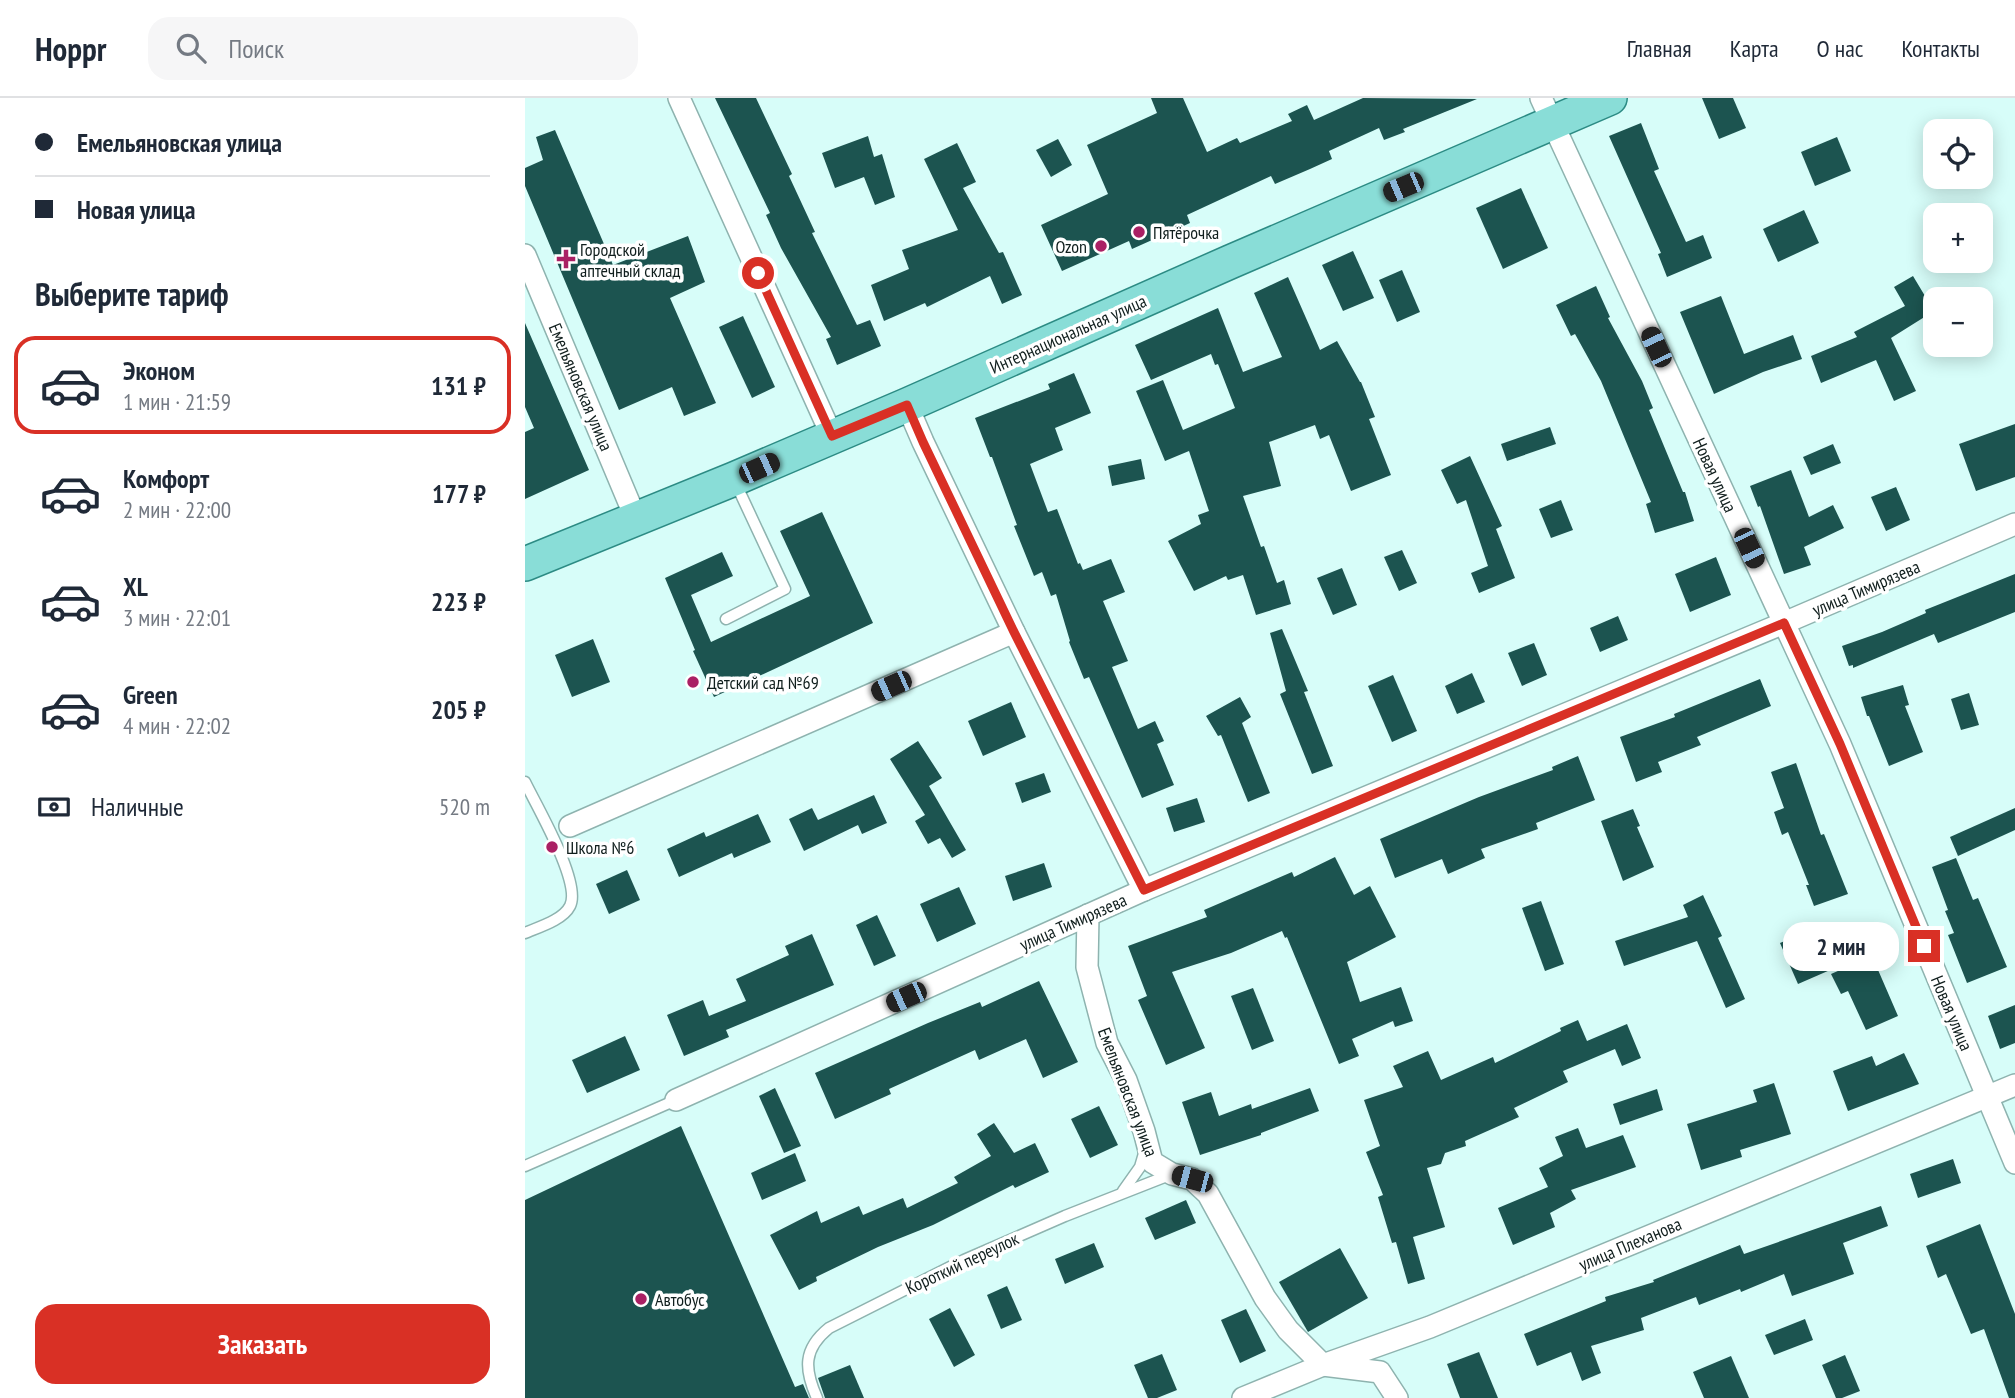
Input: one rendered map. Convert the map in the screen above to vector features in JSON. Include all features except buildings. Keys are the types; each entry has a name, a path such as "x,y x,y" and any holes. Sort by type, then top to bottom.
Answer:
{"main road":[{"name":"Интернациональная улица","path":"525,565 907,405 1242,257 1546,111 1610,98"}],"street":[{"path":"679,98 832,436"},
{"name":"Новая улица","path":"1546,111 1840,744 2015,1163"},
{"name":"Емельяновская улица","path":"525,255 636,519"},
{"path":"907,405 1014,632 1144,890"},
{"name":"улица Тимирязева","path":"676,1100 1144,890 2015,524"},
{"path":"561,831 1014,632"},
{"name":"Емельяновская улица","path":"1088,915 1087,967 1107,1043 1126,1080 1151,1162 1172,1174 1192,1179 1208,1194 1265,1298 1288,1331 1323,1365"},
{"name":"улица Плеханова","path":"1243,1398 1323,1365 1430,1327 2015,1085"},
{"path":"1323,1365 1380,1372 1397,1398"}],"lane":[{"path":"726,619 785,589 734,479"},
{"path":"525,782 561,831 573,896 570,907 560,916 525,933"},
{"path":"525,1166 676,1100"},
{"path":"1121,1193 1140,1167 1146,1141"},
{"name":"Короткий переулок","path":"817,1398 807,1365 811,1348 818,1337 829,1328 964,1260 1172,1174"}],"place":[{"name":"Пятёрочка","path":"1139,232"},
{"name":"Ozon","path":"1101,246"},
{"name":"Городской аптечный склад","path":"566,259"},
{"name":"Детский сад №69","path":"693,682"},
{"name":"Школа №6","path":"552,847"},
{"name":"Автобус","path":"641,1299"}],"route":[{"path":"758,273 832,436 907,405 1014,632 1144,890 1784,623 1840,744 1924,946"}]}
